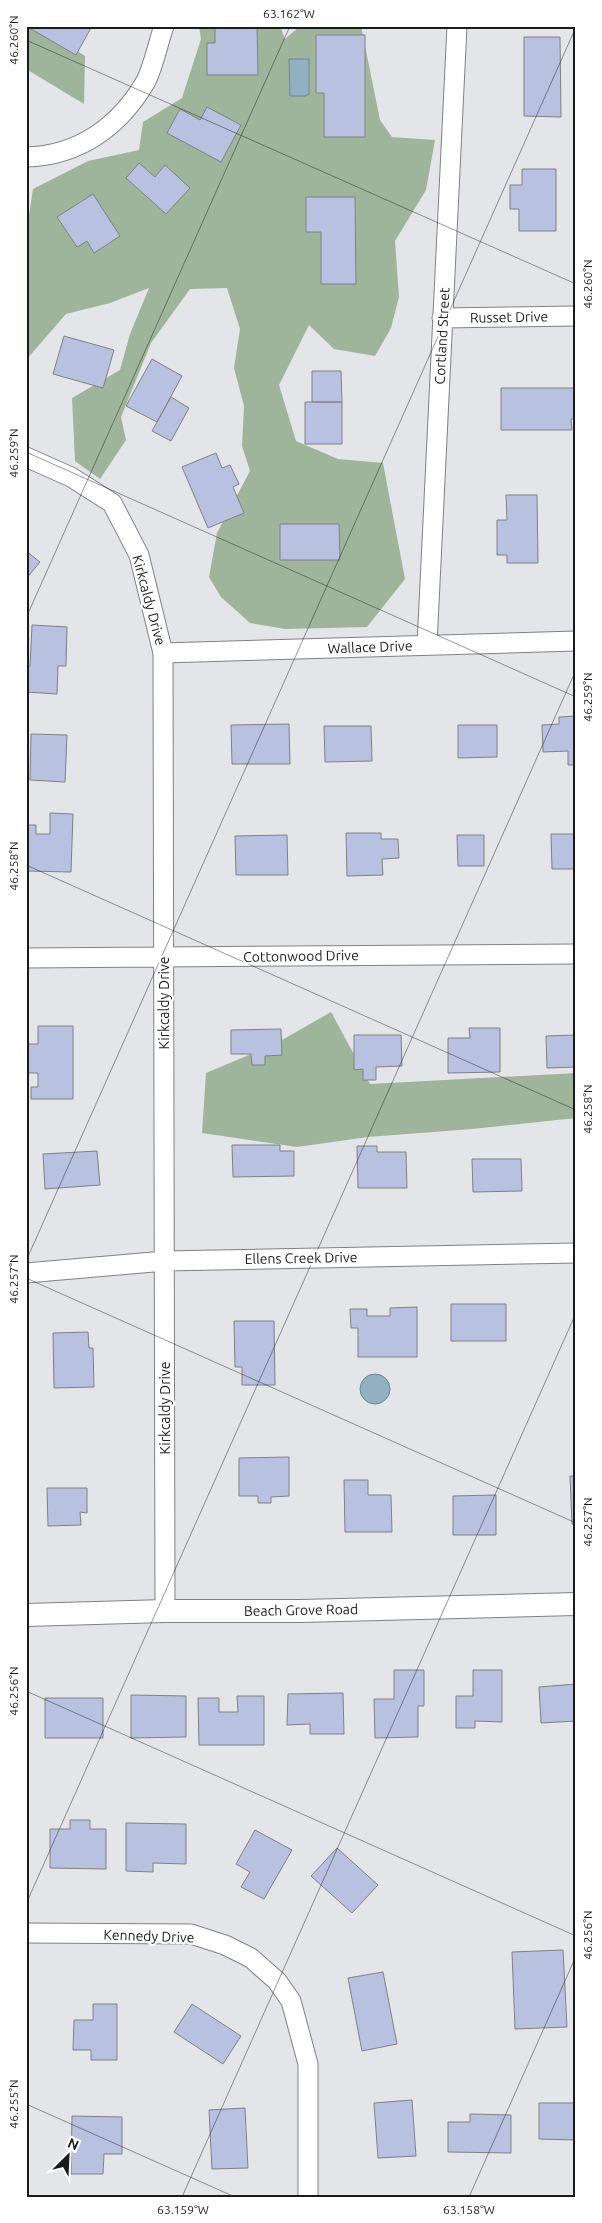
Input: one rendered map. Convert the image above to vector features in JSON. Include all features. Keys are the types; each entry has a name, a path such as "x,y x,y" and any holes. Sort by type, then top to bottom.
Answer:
{"street":[{"path":"26,158 42,157 80,146 116,121 146,80 164,26"},
{"name":"Cortland Street","path":"427,645 457,26"},
{"name":"Russet Drive","path":"442,318 576,316"},
{"name":"Kirkcaldy Drive","path":"26,457 71,477 112,503 139,555 163,654 165,1611"},
{"name":"Wallace Drive","path":"163,654 576,641"},
{"name":"Cottonwood Drive","path":"26,958 576,954"},
{"name":"Ellens Creek Drive","path":"26,1273 165,1260 576,1253"},
{"name":"Beach Grove Road","path":"26,1615 576,1604"},
{"name":"Kennedy Drive","path":"26,1933 191,1934 224,1945 251,1958 277,1981 292,2001 308,2064 308,2197"}],"green space":[{"path":"26,26 38,26 85,56 84,104 26,69"},
{"path":"199,26 280,26 285,39 300,26 361,26 380,120 392,137 435,140 426,190 395,241 399,297 391,328 375,356 334,349 309,325 279,385 296,441 338,459 383,463 405,579 367,627 285,629 250,623 221,597 209,577 217,533 250,471 242,446 244,406 234,368 240,329 227,288 190,289 151,343 121,417 126,440 100,479 75,461 72,398 120,370 130,334 149,288 110,303 66,314 26,360 26,235 33,189 88,161 139,150 143,122 182,98 201,39"},
{"path":"331,1012 370,1084 576,1073 576,1118 368,1137 297,1147 202,1133 206,1073 275,1044"}],"water":[{"path":"289,59 309,59 309,94 305,96 290,96"},
{"path":"375,1374 386,1378 390,1389 386,1400 375,1404 364,1400 360,1389 364,1378"}],"building":[{"path":"26,26 92,26 76,55"},
{"path":"215,26 257,26 258,75 207,75 207,43 215,43"},
{"path":"316,35 365,35 365,137 324,137 324,93 316,93"},
{"path":"524,37 560,37 561,117 524,116"},
{"path":"207,107 241,125 221,162 167,133 180,109 200,120"},
{"path":"139,163 155,177 165,165 190,188 166,214 126,178"},
{"path":"522,169 556,169 556,231 519,231 519,209 510,209 510,185 522,185"},
{"path":"93,194 120,236 94,253 87,241 77,247 57,217"},
{"path":"306,197 355,197 356,284 321,284 321,232 306,232"},
{"path":"64,336 114,350 103,388 53,374"},
{"path":"152,359 182,376 157,422 126,406"},
{"path":"312,371 341,371 342,402 312,402"},
{"path":"501,388 576,388 576,419 571,419 572,430 501,430"},
{"path":"171,397 189,408 171,441 152,431"},
{"path":"305,402 342,402 342,444 305,444"},
{"path":"216,453 222,468 230,465 239,484 233,487 244,513 208,528 182,467"},
{"path":"506,495 537,495 538,563 507,563 507,555 497,555 497,520 507,520"},
{"path":"280,524 339,524 340,560 280,560"},
{"path":"26,551 40,562 26,579"},
{"path":"32,625 67,627 66,666 58,666 57,694 26,692 26,666 30,666"},
{"path":"576,716 576,765 568,765 568,751 543,752 542,725 559,724 559,717"},
{"path":"289,724 290,764 232,764 231,725"},
{"path":"458,725 497,725 497,757 458,758"},
{"path":"324,726 371,726 372,761 325,762"},
{"path":"31,734 67,735 65,782 30,780"},
{"path":"50,813 73,814 71,872 26,871 26,825 36,825 36,834 50,834"},
{"path":"346,833 381,833 381,839 398,839 399,858 382,859 383,875 347,876"},
{"path":"551,834 576,834 576,869 552,869"},
{"path":"287,835 288,875 236,875 235,836"},
{"path":"457,835 484,835 484,866 458,866"},
{"path":"38,1026 73,1026 73,1099 31,1099 31,1087 38,1087 38,1073 26,1073 26,1044 38,1044"},
{"path":"469,1028 500,1028 500,1072 448,1073 448,1038 470,1038"},
{"path":"281,1029 282,1055 265,1056 265,1065 252,1065 251,1054 231,1054 231,1030"},
{"path":"354,1035 401,1035 402,1066 376,1067 376,1080 363,1080 363,1069 354,1070"},
{"path":"576,1035 576,1067 547,1068 546,1036"},
{"path":"232,1145 280,1145 280,1151 294,1151 294,1176 233,1177"},
{"path":"357,1146 377,1146 377,1152 406,1152 407,1188 358,1188"},
{"path":"97,1151 100,1185 45,1189 43,1154"},
{"path":"472,1159 521,1159 522,1191 473,1192"},
{"path":"451,1304 506,1304 506,1341 451,1341"},
{"path":"417,1307 417,1357 358,1357 358,1328 351,1328 350,1309 367,1309 367,1316 390,1316 390,1308"},
{"path":"234,1321 274,1321 275,1385 242,1385 242,1367 235,1367"},
{"path":"88,1332 89,1348 93,1348 94,1387 54,1388 53,1333"},
{"path":"289,1457 289,1496 271,1497 271,1503 258,1503 258,1496 239,1496 239,1458"},
{"path":"570,1476 576,1476 576,1524 572,1524"},
{"path":"344,1480 368,1480 368,1495 391,1495 392,1532 345,1532"},
{"path":"47,1488 87,1488 87,1513 80,1512 81,1525 48,1526"},
{"path":"496,1495 496,1535 453,1535 453,1496"},
{"path":"394,1670 424,1670 424,1706 418,1706 418,1737 375,1738 374,1699 394,1699"},
{"path":"473,1670 502,1670 502,1722 475,1721 475,1728 456,1728 456,1696 473,1696"},
{"path":"576,1684 576,1721 541,1723 539,1687"},
{"path":"343,1693 344,1734 310,1734 310,1724 287,1725 288,1694"},
{"path":"131,1695 186,1696 186,1737 131,1738"},
{"path":"237,1696 264,1696 264,1745 199,1745 198,1698 219,1698 219,1712 238,1712"},
{"path":"45,1698 103,1698 103,1738 45,1738"},
{"path":"70,1820 90,1820 90,1829 106,1829 106,1869 50,1868 50,1829 70,1829"},
{"path":"126,1823 186,1824 186,1864 153,1863 153,1872 126,1871"},
{"path":"255,1830 292,1850 264,1899 241,1887 250,1872 236,1864"},
{"path":"337,1848 378,1885 352,1913 311,1876"},
{"path":"563,1950 567,2027 515,2029 512,1952"},
{"path":"383,1972 397,2044 362,2051 348,1978"},
{"path":"93,2004 117,2004 117,2060 91,2060 91,2050 73,2050 74,2020 93,2020"},
{"path":"192,2004 241,2036 223,2064 174,2032"},
{"path":"412,2100 416,2156 378,2158 374,2103"},
{"path":"539,2103 576,2103 576,2140 539,2139"},
{"path":"245,2108 248,2168 212,2169 209,2110"},
{"path":"470,2114 511,2115 511,2153 448,2152 448,2122 470,2122"},
{"path":"72,2116 122,2117 122,2154 104,2154 103,2174 71,2174"}]}
